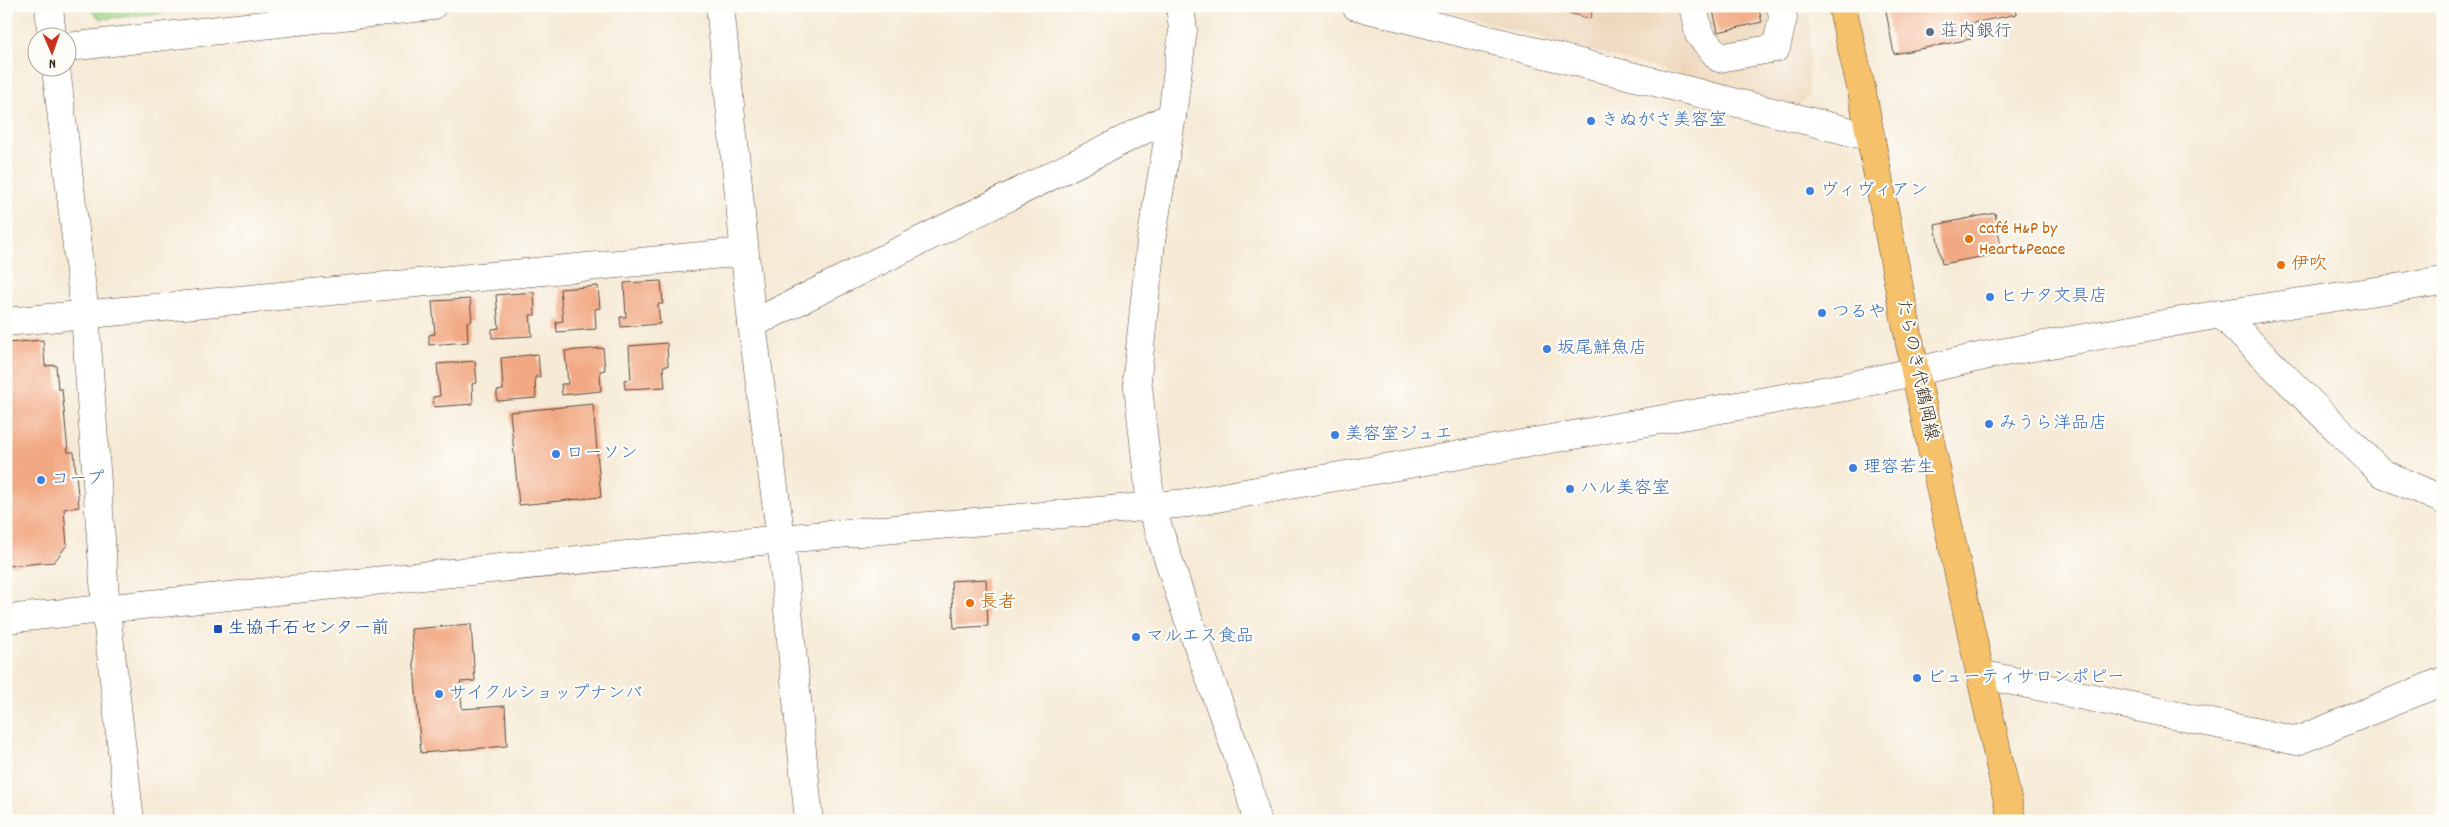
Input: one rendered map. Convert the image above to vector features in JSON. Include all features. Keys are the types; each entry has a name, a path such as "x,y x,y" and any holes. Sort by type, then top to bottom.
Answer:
{"main road":[{"name":"たらのき代鶴岡線","path":"1842,6 1871,137 1915,371 2012,821"}],"street":[{"path":"49,6 51,28"},
{"path":"78,46 296,14 432,6"},
{"path":"720,6 744,252 781,539 809,821"},
{"path":"1180,6 1183,30 1172,116 1151,241 1137,377 1151,506 1183,604 1247,781 1257,821"},
{"path":"1356,6 1871,137"},
{"path":"1693,6 1699,34 1719,58 1776,48 1783,18 1781,6"},
{"path":"57,78 85,315 106,609 130,821"},
{"path":"752,324 1172,116"},
{"path":"6,322 744,252"},
{"path":"6,619 781,539 1151,506 1208,499 1806,394 1988,355 2221,314 2443,281"},
{"path":"2221,314 2382,473 2443,500"},
{"path":"1980,674 2297,741 2443,681"}],"shaded area":[{"path":"1426,6 1806,6 1810,23 1808,97 1797,107"}],"green space":[{"path":"86,6 231,6 101,19"}],"building":[{"path":"1554,6 1594,6 1590,19 1553,8"},
{"path":"1712,6 1758,6 1762,22 1718,32"},
{"name":"荘内銀行","path":"1885,6 2015,6 2017,14 1968,24 1971,39 1894,54"},
{"name":"café H&P by Heart&Peace","path":"1995,213 2002,253 1942,264 1935,225"},
{"path":"661,281 663,304 658,304 660,324 621,327 620,317 626,317 624,283"},
{"path":"598,286 600,308 595,309 596,329 557,332 556,322 563,321 560,289"},
{"path":"534,292 535,315 530,315 532,336 492,338 492,329 499,328 496,295"},
{"path":"470,299 472,321 467,322 468,342 429,345 429,335 435,334 432,301"},
{"name":"コープ","path":"43,340 45,366 56,365 58,389 62,389 68,452 74,452 79,507 64,509 67,545 54,562 6,566 6,343"},
{"path":"667,343 668,366 663,366 665,387 625,389 624,380 631,379 629,346"},
{"path":"603,348 605,370 600,371 601,391 562,395 561,384 568,384 565,351"},
{"path":"538,354 540,377 535,377 536,398 497,401 497,391 503,390 501,358"},
{"path":"475,361 477,383 472,384 473,404 434,407 433,397 440,396 437,364"},
{"name":"ローソン","path":"593,404 601,497 519,505 510,412"},
{"name":"長者","path":"986,579 988,626 954,628 951,581"},
{"name":"サイクルショップナンバ","path":"471,624 475,681 460,682 462,709 505,706 507,746 421,753 411,629"}],"place":[{"name":"荘内銀行","path":"1930,32"},
{"name":"きぬがさ美容室","path":"1591,121"},
{"name":"ヴィヴィアン","path":"1810,191"},
{"name":"café H&P by Heart&Peace","path":"1969,239"},
{"name":"伊吹","path":"2281,265"},
{"name":"ヒナタ文具店","path":"1990,297"},
{"name":"つるや","path":"1822,313"},
{"name":"坂尾鮮魚店","path":"1547,349"},
{"name":"みうら洋品店","path":"1989,424"},
{"name":"美容室ジュエ","path":"1335,435"},
{"name":"ローソン","path":"556,454"},
{"name":"理容若生","path":"1853,468"},
{"name":"コープ","path":"41,480"},
{"name":"ハル美容室","path":"1570,489"},
{"name":"長者","path":"970,603"},
{"name":"生協千石センター前","path":"218,629"},
{"name":"マルエス食品","path":"1136,637"},
{"name":"ビューティサロンポピー","path":"1917,678"},
{"name":"サイクルショップナンバ","path":"439,694"}]}
